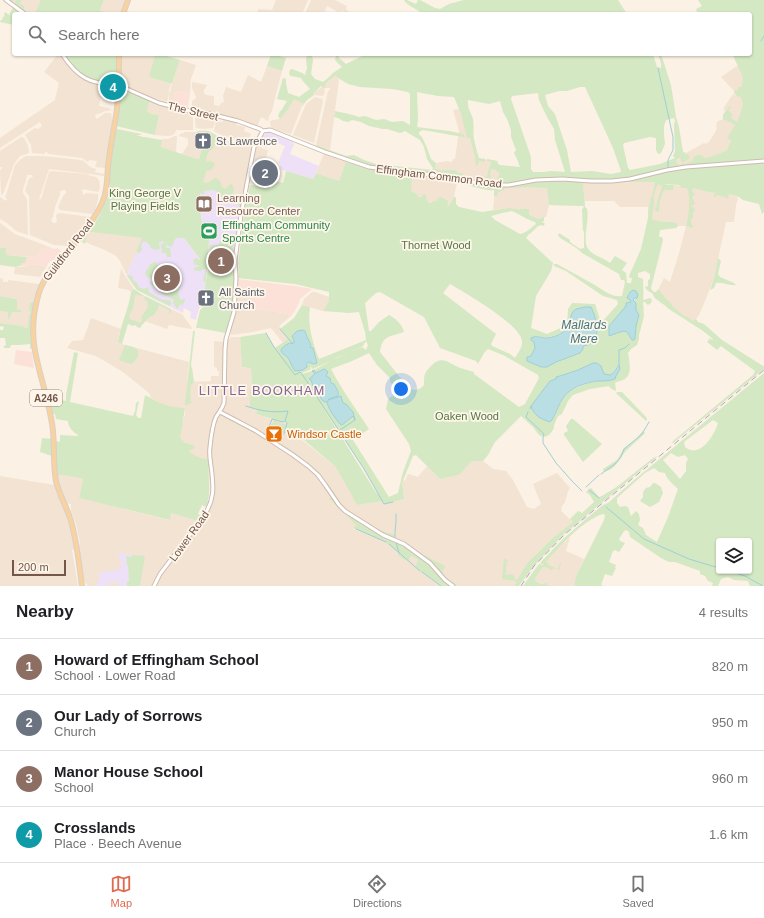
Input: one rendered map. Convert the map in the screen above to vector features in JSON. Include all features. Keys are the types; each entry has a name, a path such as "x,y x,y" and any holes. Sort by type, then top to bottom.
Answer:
{"main road":[{"path":"124,12 128,0"},
{"name":"Guildford Road","path":"82,586 72,525 60,496 55,478 53,427 34,350 33,335 38,295 45,278 55,264 83,235 104,198 114,128 119,56"}],"street":[{"path":"6,0 22,12"},
{"name":"The Street","path":"63,56 74,69 91,81 118,86 160,103 238,121 263,131"},
{"name":"Effingham Common Road","path":"263,131 270,130 325,152 376,169 409,171 491,185 509,185 536,180 555,179 591,181 618,180 637,178 667,170 686,167 764,161"},
{"name":"Lower Road","path":"154,586 160,574 201,521 210,506 212,498 213,488 210,449 216,417 224,403 224,362 226,342 234,312 236,278 235,261 240,215 254,147 263,131"},
{"path":"220,412 256,431 308,466 318,475 339,505 345,511 383,535 404,544 430,563 445,580 454,586"}],"shaded area":[{"path":"12,0 41,0 35,12 27,12 22,4 19,6"},
{"path":"104,0 127,0 123,12 104,12 100,10"},
{"path":"276,0 308,0 303,12 257,12 258,9 272,10"},
{"path":"311,0 335,0 347,6 346,9 349,12 338,12 327,6 325,12 306,12"},
{"path":"752,54 764,55 727,150 713,156 678,165 676,160 704,143 709,142 716,131 717,122 723,118 725,111 723,109 733,94 736,96 734,91 721,77 743,62 748,56 752,56"},
{"path":"56,56 61,56 107,83 103,97 104,92 100,95 99,106 112,110 95,115 97,119 105,113 111,113 113,126 106,168 95,167 97,161 89,160 88,162 82,158 48,154 47,152 44,154 32,153 31,145 25,135 35,128 38,129 42,126 40,122 0,148 0,138 55,100 59,83 44,72"},
{"path":"122,56 154,56 149,76 171,84 168,102 153,99 120,84"},
{"path":"180,60 196,65 191,79 190,93 175,91 173,104 168,103 169,94"},
{"path":"267,66 282,71 268,121 261,117 257,127 204,112 202,110 194,109 192,106 192,101 196,97 192,88 192,82 207,85 204,93 206,95 214,96 214,105 219,106 224,102 223,96 226,87 241,92 248,75 261,82"},
{"path":"335,76 339,79 330,150 316,145 328,91 330,88 324,89 324,95 322,96 313,94"},
{"path":"175,91 190,93 188,107 173,103"},
{"path":"315,97 322,99 323,101 314,143 293,135 306,104"},
{"path":"294,98 304,104 291,134 273,129 270,121 279,119 289,108"},
{"path":"150,100 192,112 193,130 176,130 173,135 168,136 155,135 159,115 151,114 147,111"},
{"path":"459,109 470,138 475,158 497,161 500,165 497,184 655,182 690,187 712,193 729,194 737,197 734,222 726,222 714,278 699,315 693,323 654,298 664,278 670,282 686,226 678,226 677,223 664,222 648,218 648,207 620,207 614,201 585,201 585,206 549,205 546,217 539,219 509,208 493,210 496,186 483,185 458,179 454,196 449,206 429,203 423,194 421,197 407,193 410,171 433,174 434,165 436,163 447,161 452,162 453,159 455,159 459,131 453,110"},
{"path":"196,113 205,114 204,117 214,120 215,122 213,128 196,128"},
{"path":"224,119 237,122 236,125 245,127 244,131 251,134 248,141 223,136 214,131 216,121 222,122"},
{"path":"184,132 197,132 197,143 202,148 199,159 182,154 188,145 187,138 179,136"},
{"path":"270,132 293,142 294,144 290,154 319,166 313,179 279,169 281,164 278,163 285,146 270,140 266,148 257,143 265,134"},
{"path":"177,136 176,152 161,147 162,139 168,139"},
{"path":"21,137 24,138 29,152 20,156 14,164 4,192 1,195 0,170 2,167 0,167 0,151"},
{"path":"219,137 228,141 252,146 245,188 242,193 242,197 213,190 206,191 198,184 207,150 213,149"},
{"path":"256,146 268,150 264,166 253,160"},
{"path":"325,151 348,159 339,181 316,173"},
{"path":"26,156 43,156 81,160 90,167 96,169 95,172 104,174 104,176 49,169 39,199 41,199 49,172 51,171 87,174 96,177 99,180 100,188 98,192 82,189 83,195 86,193 98,194 95,210 92,214 60,210 58,207 66,191 60,191 51,220 53,223 57,222 56,215 60,213 90,217 86,227 69,246 54,245 30,235 29,196 25,191 28,181 33,177 32,175 27,175 23,189 23,193 27,199 28,235 16,231 0,219 0,197 6,201 7,199 5,197 15,165"},
{"path":"198,190 213,190 242,197 235,239 234,268 214,306 208,267 209,239 204,239"},
{"path":"0,223 15,234 47,246 45,251 42,249 35,257 5,255 6,249 0,248"},
{"path":"90,232 143,238 128,271 129,273 126,274 116,256 85,242 86,237"},
{"path":"144,236 184,238 207,269 206,281 196,320 190,318 191,312 184,308 183,313 137,290 126,274 129,273 128,271"},
{"path":"47,246 54,249 58,248 61,251 58,257 49,262 47,266 31,264 28,267 20,266 25,262 27,257 35,257 42,249 45,250"},
{"path":"31,264 47,266 41,277 14,274 15,267 28,267"},
{"path":"121,268 134,289 131,292 129,290 118,288"},
{"path":"0,278 3,279 3,282 8,282 8,280 39,284 34,312 28,328 0,323 0,311 21,312 21,310 17,309 16,299 0,296"},
{"path":"238,279 312,289 300,299 291,316 288,314 252,308 252,303 249,303 249,294 236,293"},
{"path":"135,291 182,314 192,329 169,325 167,329 142,320 140,325 127,320"},
{"path":"312,292 329,297 329,301 323,311 302,305 304,299"},
{"path":"236,293 249,294 252,308 288,314 291,316 279,326 289,339 283,343 271,328 231,335"},
{"path":"91,318 121,329 118,343 189,362 187,382 211,381 211,376 219,376 219,371 217,371 217,368 214,367 214,341 225,342 222,393 225,392 226,343 231,337 240,337 242,367 251,368 252,391 250,391 250,407 257,410 256,414 273,420 266,435 280,444 287,428 335,466 354,497 352,497 357,505 383,501 384,504 404,499 403,480 405,481 408,474 418,477 427,466 440,479 459,475 472,461 483,461 493,469 506,471 513,480 527,507 534,509 541,504 533,484 557,473 570,488 561,511 573,522 554,537 528,562 514,586 458,586 442,574 444,566 394,539 394,534 380,531 359,519 353,529 384,541 406,558 411,556 418,560 425,574 442,586 88,586 82,576 78,551 80,543 76,524 71,511 71,504 65,503 59,486 58,476 63,475 83,479 79,498 169,520 171,513 200,520 208,506 211,488 208,471 175,457 180,429 185,415 185,408 176,408 161,404 151,398 149,393 123,372 96,356 67,348 72,341 83,340"},
{"path":"16,350 32,352 34,368 14,364"},
{"path":"273,420 281,422 285,421 287,423 287,428 280,445 266,435"},
{"path":"0,476 54,485 65,511 73,538 75,549 72,550 78,586 0,586"},
{"path":"570,537 566,551 584,559 576,576 574,586 549,586 535,581 545,563"},
{"path":"117,553 145,556 140,586 119,586 118,582 110,583 107,586 96,586 99,579 98,573 120,569 121,561"}],"green space":[{"path":"7,0 12,0 14,4 16,0 21,0 19,5 22,4 27,12 12,12 12,25 0,22 5,16 5,12 9,15 13,7"},
{"path":"40,0 104,0 100,10 104,12 35,12"},
{"path":"404,0 407,0 416,4 418,0 420,0 440,9 449,4 464,0 618,0 626,12 419,12"},
{"path":"698,0 764,0 764,212 762,214 759,204 743,200 739,197 729,194 728,199 717,195 715,197 715,192 712,193 693,188 692,192 695,194 692,197 695,204 691,207 695,210 691,222 693,228 686,226 689,207 687,188 682,188 679,185 665,184 674,185 673,190 664,190 660,200 658,212 655,208 657,206 662,186 658,184 654,196 652,219 677,223 678,226 676,228 660,230 659,237 662,237 663,240 651,288 654,292 657,290 660,291 672,304 672,306 683,316 686,316 693,321 696,319 698,322 704,324 722,340 763,366 764,365 764,369 673,443 672,442 753,375 755,371 721,346 717,350 707,342 710,338 712,340 713,339 669,309 646,289 645,287 648,286 650,274 645,271 638,273 638,277 643,279 643,300 650,298 652,300 648,305 643,302 644,316 639,339 637,345 628,353 630,365 629,374 625,379 615,383 616,391 609,386 590,389 573,395 568,401 562,414 558,416 553,430 550,434 544,437 539,435 521,416 495,442 483,461 472,461 459,475 440,479 416,455 413,456 402,483 404,499 384,504 383,501 357,505 335,466 298,435 297,436 287,428 284,434 282,433 281,435 277,431 275,433 275,429 271,425 274,420 287,426 285,421 282,422 256,414 257,410 250,407 250,391 252,391 251,368 242,367 240,337 266,333 275,348 288,339 280,329 294,318 302,305 310,307 310,327 319,359 366,340 359,312 349,313 323,311 329,301 329,292 295,284 238,278 245,207 250,185 272,188 273,184 250,178 252,169 260,170 260,172 267,175 266,178 283,183 286,171 313,179 316,173 339,181 346,162 386,171 410,172 412,175 411,191 419,197 423,194 426,195 426,199 429,203 437,201 438,198 441,197 448,201 447,205 449,206 454,196 456,198 456,204 459,207 482,212 509,208 520,210 529,209 529,215 539,219 544,217 544,221 542,222 545,224 543,226 538,226 526,238 553,263 551,271 536,296 531,328 547,334 567,325 568,309 572,303 595,304 601,323 618,304 617,300 603,296 566,271 554,266 554,264 557,264 614,296 622,296 625,282 624,280 621,280 619,274 582,253 558,236 559,233 580,249 584,248 582,210 584,206 549,205 547,188 505,188 504,190 498,192 497,196 494,196 494,190 482,189 457,181 413,173 496,186 499,173 496,170 491,169 491,177 486,183 483,182 484,178 487,177 489,167 492,163 487,161 487,159 497,161 500,165 520,167 514,153 516,150 511,137 511,130 500,101 489,104 468,100 473,119 474,137 479,158 485,159 485,162 479,161 478,165 476,166 470,138 467,138 461,114 454,97 417,92 417,127 449,131 463,134 465,137 423,130 419,132 431,159 436,163 435,169 456,170 458,173 465,175 464,178 462,178 365,165 316,148 316,145 346,156 354,155 376,164 432,170 433,168 427,159 424,147 420,140 405,131 400,133 369,126 352,120 348,122 343,121 334,117 335,111 359,117 365,116 376,120 384,119 392,122 403,121 410,125 410,94 408,92 392,89 360,87 348,84 335,76 325,84 324,88 321,86 304,104 294,99 280,119 278,116 287,101 277,99 283,78 286,79 288,93 299,97 310,89 301,78 291,76 289,74 290,70 292,69 305,75 307,68 307,56 312,56 313,60 311,74 315,79 323,82 342,67 335,60 336,56 339,56 339,58 346,64 362,56 654,56 657,67 661,68 659,56 662,56 671,85 683,152 686,153 686,155 688,154 690,158 682,163 681,157 676,160 678,165 685,164 692,161 695,156 701,155 704,158 727,150 731,140 727,138 735,125 723,119 723,115 730,106 731,107 728,110 732,114 731,118 737,122 743,103 740,96 738,97 734,93 734,91 738,90 738,87 741,87 743,80 734,56 752,56 752,12 697,12 696,9 702,6","holes":["585,87 613,148 621,172 611,174 592,171 571,172 567,150 555,114 548,106 545,95 559,91 567,91","538,93 539,100 554,129 555,140 565,172 533,172 531,169 531,157 511,99 512,96","674,118 675,151 673,156 675,158 660,164 630,170 628,168 623,145 624,143 650,137 656,138 656,150 658,154 661,153 665,144 664,126 666,120","655,182 650,200 651,202 649,205 648,218 641,249 629,276 632,278 631,283 627,283 626,273 622,270 627,263 615,256 610,263 591,252 587,246 586,236 588,214 584,201 583,183 600,184","512,211 535,222 536,224 520,234 495,220 491,216","450,284 479,301 512,326 519,334 522,341 521,348 515,358 510,354 492,346 491,344 496,334 443,293","633,290 635,298 634,302 636,303 636,310 639,315 635,338 632,340 626,331 616,334 609,326 631,301 628,294","380,292 424,317 440,348 476,361 478,364 488,349 503,355 538,375 539,378 525,404 519,407 474,374 474,372 460,368 444,360 438,361 431,366 425,374 424,385 422,387 418,389 409,388 380,352 383,342 391,336 404,332 403,329 400,324 389,315 379,322 371,331 369,331 365,303 376,293","592,309 598,327 583,346 580,353 547,367 541,367 527,361 527,357 531,356 535,348 534,342 536,336 546,337 561,333","306,333 311,345 310,347 313,348 317,362 309,362 305,369 295,371 288,358 281,350 286,345 294,343 292,338","366,341 368,345 366,350 362,347 350,352 363,346","369,353 377,365 390,378 390,382 398,391 388,399 386,409 409,444 411,451 403,472 398,493 389,497 353,440 369,429 344,392 331,369","332,360 314,370 316,373 324,369 326,376 337,389 338,396 326,401 322,400 318,388 312,384 311,380 315,374 312,371 302,374 311,369 310,366 313,369","593,363 601,366 604,374 610,375 619,365 616,376 603,381 586,384 567,392 552,420 550,381 556,379 560,375 578,370","340,396 343,403 353,412 353,416 348,420 336,420 332,399","319,401 364,469 380,497 375,491"]},
{"path":"64,56 118,56 115,83 99,82 88,79 76,70"},
{"path":"154,56 167,56 180,60 172,84 149,76"},
{"path":"270,56 286,58 282,71 267,66"},
{"path":"122,92 132,92 150,100 147,111 151,114 159,115 155,135 116,126 120,95 121,96"},
{"name":"King George V Playing Fields","path":"117,129 141,134 136,135 143,137 162,140 161,147 199,159 202,148 198,146 197,132 207,131 219,137 213,149 209,151 206,159 207,162 212,161 215,164 211,170 206,171 203,182 206,183 216,178 220,181 222,187 226,189 232,184 234,189 232,195 242,197 240,212 238,200 234,200 234,203 231,196 221,197 219,192 213,190 204,191 204,194 200,193 200,196 205,195 209,197 201,198 199,201 204,239 209,239 208,263 210,245 219,245 220,241 234,240 233,269 235,269 233,310 228,332 225,333 196,328 200,310 204,304 202,303 208,269 205,283 203,280 206,269 199,271 194,270 194,268 199,265 195,265 193,261 194,259 200,259 184,238 177,238 174,240 171,247 166,244 166,248 170,248 171,257 167,257 166,253 162,253 161,244 165,243 162,241 159,243 160,249 156,250 151,248 148,243 143,241 141,245 142,250 139,253 136,252 142,238 90,232 86,237 85,244 81,241 109,186 106,199 87,233 99,217 107,197 110,185 109,183 108,184 109,179 110,181 111,163 109,163 115,130"},
{"path":"0,248 6,248 6,255 27,257 25,263 15,267 0,265"},
{"path":"718,258 721,261 718,274 720,277 736,285 716,283 714,288 710,290 714,278"},
{"path":"155,262 157,263 159,270 163,269 169,272 169,269 178,267 179,271 175,273 175,281 181,283 178,294 181,300 185,300 183,305 181,304 177,309 173,303 174,300 158,291 162,290 162,286 155,288 150,283 152,279 147,277 145,272 150,264"},
{"path":"130,275 140,288 144,289 148,287 148,291 155,296 163,300 169,300 171,302 170,306 137,290 127,276"},
{"path":"134,289 144,296 135,295 133,308 129,316 130,319 141,323 142,316 148,307 148,302 144,299 145,296 171,309 170,314 169,310 159,305 153,316 149,317 140,328 136,325 133,326 128,324 122,344 118,343 131,292"},
{"path":"0,296 16,299 17,309 21,310 21,312 12,312 8,319 8,312 0,311"},
{"path":"30,303 35,303 32,311 34,312 32,333 30,336 32,339 33,348 30,349 30,344 11,345 10,348 4,348 6,345 5,338 0,338 0,330 3,330 4,327 0,326 0,323 28,328 29,316 31,312 29,310"},
{"path":"193,331 195,331 191,365 194,382 191,385 190,395 190,401 192,402 185,405"},
{"path":"125,345 134,347 138,352 137,359 131,364 119,360"},
{"path":"74,352 78,353 70,402 133,416 136,403 139,401 136,415 138,418 141,418 145,395 164,404 185,408 180,438 185,443 193,445 195,448 189,451 195,456 208,459 209,467 209,497 206,507 202,505 198,514 202,516 199,521 171,513 170,520 79,498 83,479 63,475 56,476 56,441 60,442 60,435 78,435 71,429 68,421 56,419 46,394 50,393 61,400 66,401"},
{"path":"764,373 764,586 750,586 748,581 734,580 728,577 721,579 718,586 712,586 713,583 708,581 705,576 700,574 700,571 675,562 669,562 661,558 630,537 629,532 626,530 619,539 625,543 619,552 615,550 613,551 609,562 616,565 616,568 612,576 605,574 601,585 604,586 574,586 576,576 604,520 605,515 603,514 595,517 580,528 565,541 546,562 550,566 558,569 560,563 561,564 559,570 554,568 551,570 543,567 536,577 535,581 542,584 546,583 549,586 523,586 539,564 544,565 540,563 562,540 603,505 608,503","holes":["713,420 718,423 706,444 696,450 691,450 685,447 684,442","671,453 678,457 685,455 688,459 686,463 686,471 680,479 663,460","654,468 659,472 665,473 669,480 678,489 657,542 646,535 643,528 638,525 640,520 639,514 636,511 631,516 628,507 620,507 617,503 617,498 645,473"]},
{"path":"622,392 646,417 646,421 616,393"},
{"path":"571,419 573,419 602,444 583,462 564,435 564,433 568,431 566,426"},
{"path":"643,431 645,433 624,453 615,466 604,472 603,469 617,460 624,448 634,441"},
{"path":"42,438 52,439 52,456 40,452"},
{"path":"275,441 304,460 317,472 328,484 344,508 373,527 394,534 394,539 445,566 442,574 458,586 442,586 415,567 418,560 411,556 408,561 406,559 405,560 384,541 353,528 356,525 329,498 334,496 315,472"},
{"path":"658,456 563,535 533,567 519,586 514,586 516,581 502,579 504,558 509,561 506,562 506,574 511,574 517,580 528,562 554,537 573,522 570,519 578,511 582,513 594,502 590,495 586,492 588,490 591,488 599,497 602,496 618,486 653,458"},
{"path":"653,483 661,487 663,493 659,502 650,507 640,501 643,497 643,492"},
{"path":"132,555 145,556 140,586 127,586 127,582 129,581 126,556 131,557"}],"water":[{"path":"633,290 636,291 638,295 637,298 633,300 636,303 636,310 639,315 634,340 632,340 627,332 624,331 609,336 609,326 626,306 626,303 631,302 627,298"},
{"name":"Mallards Mere","path":"585,307 591,307 596,320 597,331 594,341 583,346 580,353 547,367 541,367 527,361 527,357 531,356 535,348 534,342 531,338 547,338 563,332 571,326 570,322 573,311"},
{"path":"297,331 305,331 311,345 310,347 313,348 317,363 313,364 309,362 307,363 307,367 303,370 295,371 288,358 282,353 281,350 286,345 294,343 292,336"},
{"path":"593,363 597,363 601,366 604,374 610,375 619,365 620,369 615,379 587,383 571,390 560,402 550,422 536,415 531,406 550,381 556,379 556,377 578,370"},
{"path":"324,369 328,372 326,376 330,378 331,383 334,384 338,393 338,396 328,400 341,396 343,403 346,404 353,412 355,420 353,416 342,425 340,424 329,409 327,403 328,401 325,402 322,400 318,388 313,386 311,380 309,379 315,374 312,371 314,370 316,373"}],"waterway":[{"path":"761,41 764,36"},
{"path":"658,68 673,137 673,150 668,160 668,168"},
{"path":"280,329 293,344"},
{"path":"266,333 274,347 295,375 300,372 302,374 364,469 384,504 393,502"},
{"path":"619,365 619,350 625,348 629,344"},
{"path":"246,406 267,411 288,411 285,421 287,423 284,434"},
{"path":"528,412 526,417 544,434 543,443 556,463 582,491"},
{"path":"266,435 272,419 282,422 285,421"},
{"path":"340,430 355,420"},
{"path":"601,474 615,464 621,457 624,449 642,434 649,422"},
{"path":"586,487 599,475"},
{"path":"589,490 599,498"},
{"path":"606,507 644,539 689,559 716,567"},
{"path":"395,539 396,514"},
{"path":"356,529 386,542"},
{"path":"396,542 399,553"},
{"path":"389,544 420,571"},
{"path":"422,572 441,586"},
{"path":"739,574 763,586"}],"railway":[{"path":"521,586 534,566 565,534 764,370"}],"place":[{"name":"Crosslands","path":"113,87"},
{"name":"St Lawrence","path":"203,141"},
{"name":"Our Lady of Sorrows","path":"265,173"},
{"name":"Learning Resource Center","path":"204,204"},
{"name":"Effingham Community Sports Centre","path":"209,231"},
{"name":"Howard of Effingham School","path":"221,261"},
{"name":"Manor House School","path":"167,278"},
{"name":"All Saints Church","path":"206,298"},
{"name":"Windsor Castle","path":"274,434"}],"district":[{"name":"LITTLE BOOKHAM","path":"262,390"}],"park label":[{"name":"Thornet Wood","path":"436,245"},
{"name":"Oaken Wood","path":"467,416"}]}
